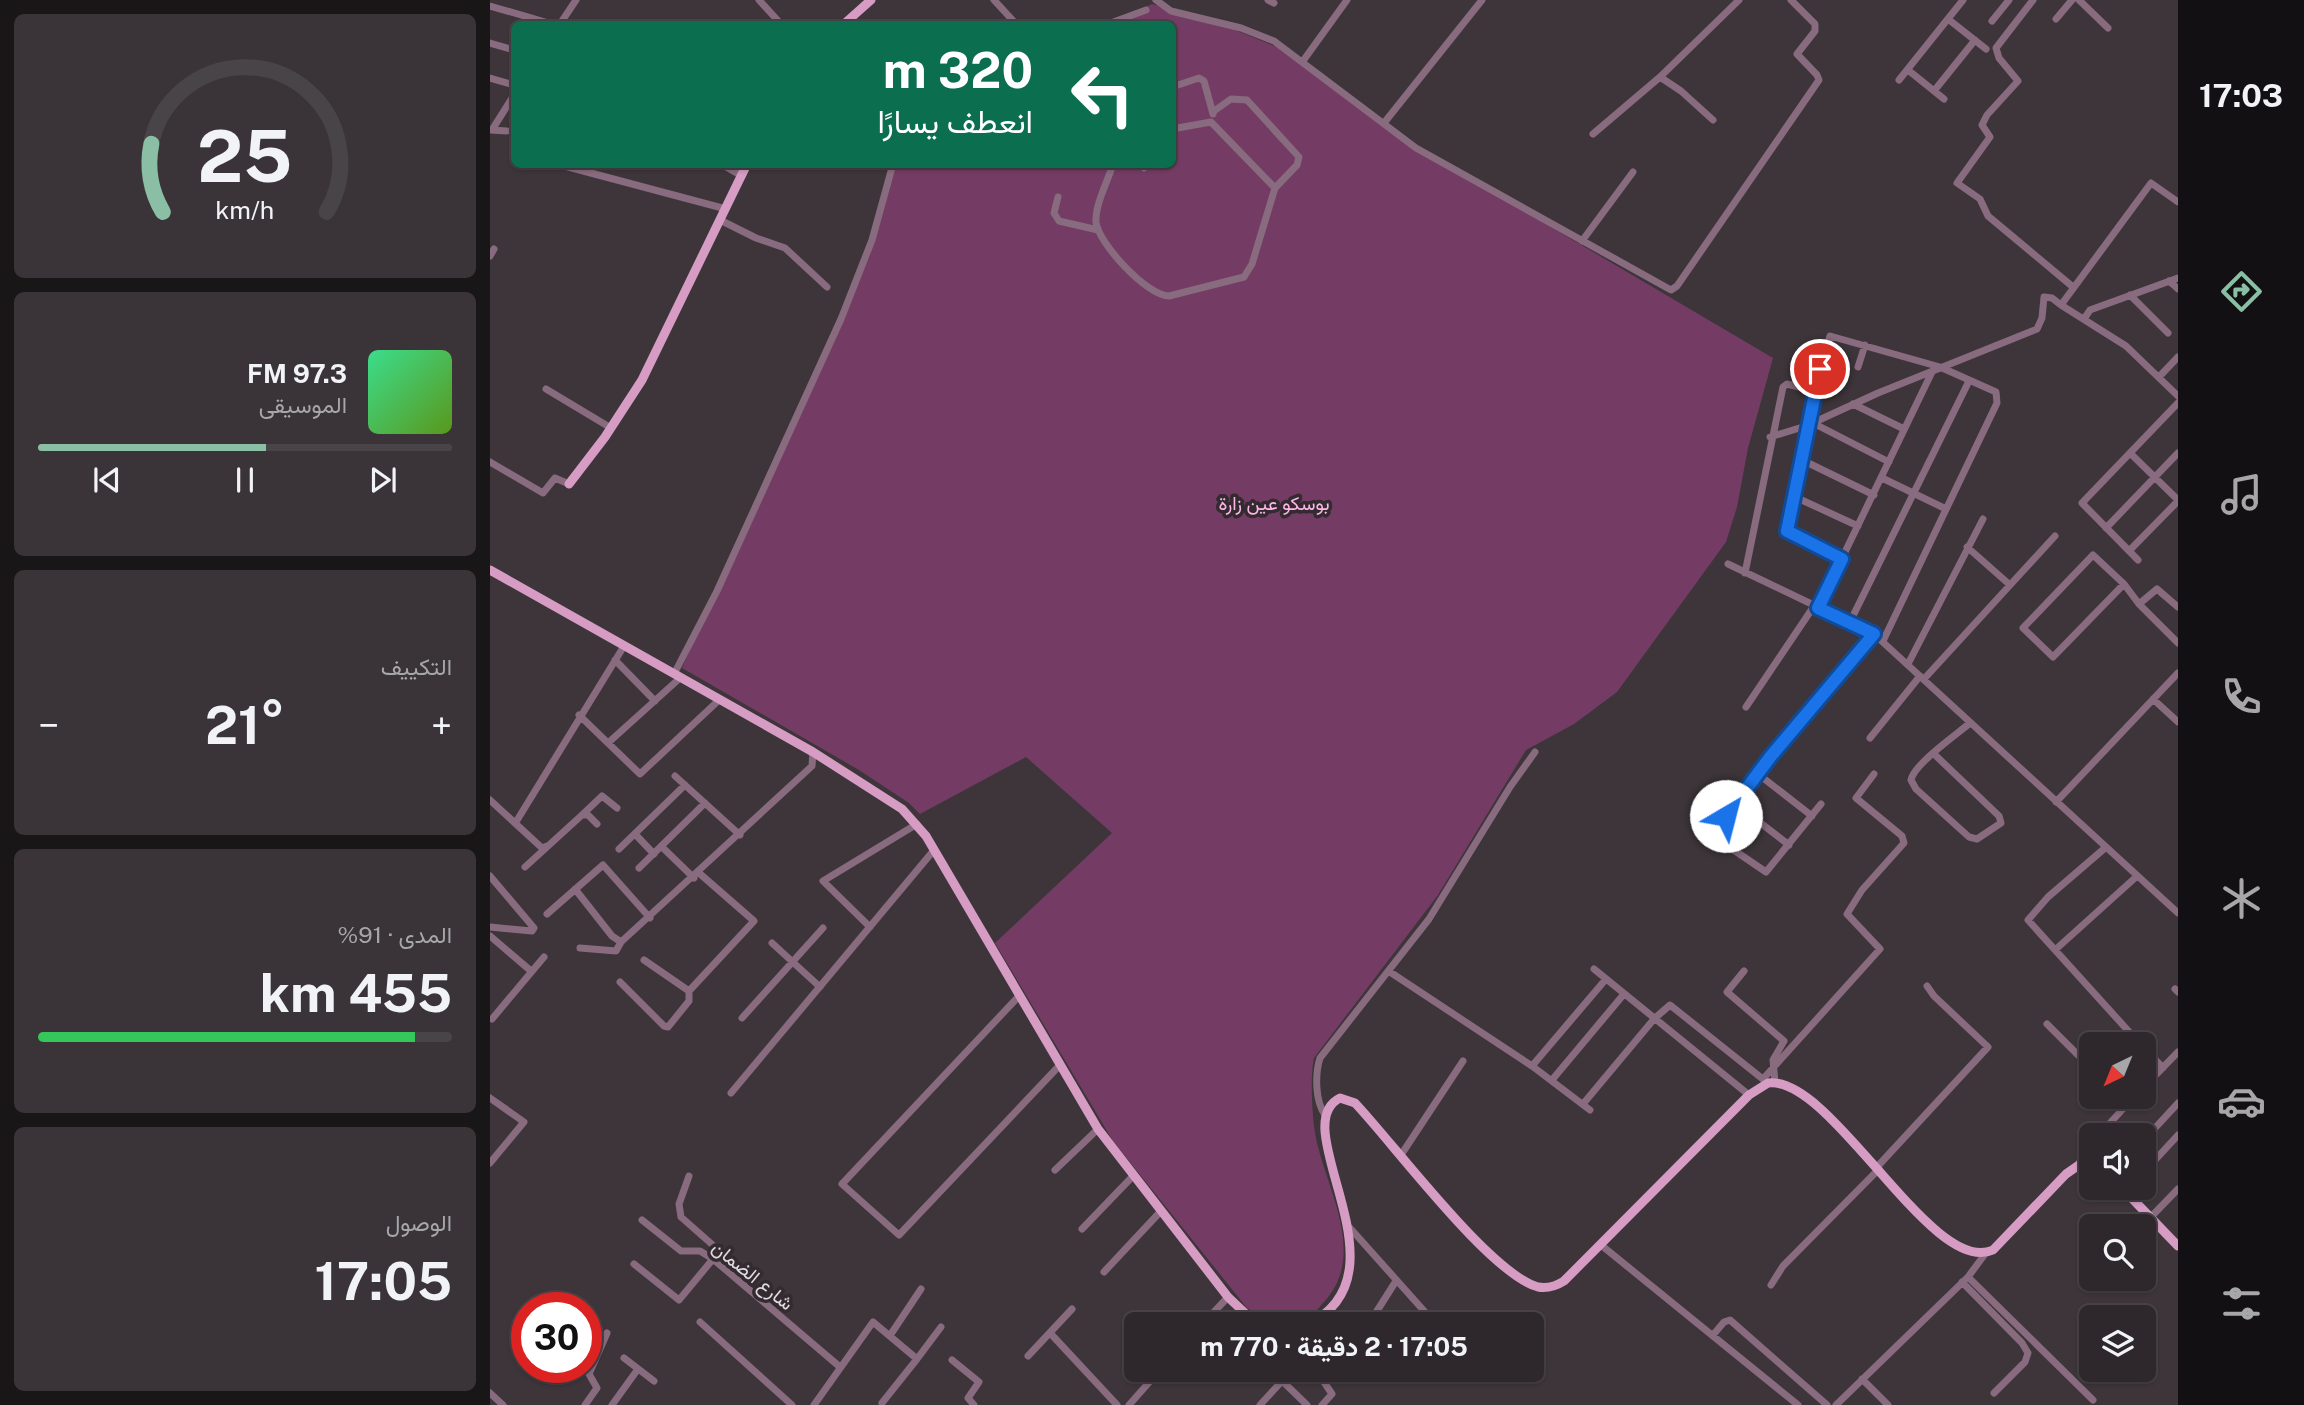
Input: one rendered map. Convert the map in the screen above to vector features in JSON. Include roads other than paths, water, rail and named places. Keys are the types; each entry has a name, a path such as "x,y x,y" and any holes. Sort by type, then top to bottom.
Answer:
{"main road":[{"path":"847,21 871,0"},
{"path":"569,484 611,428 642,380 745,168"},
{"path":"490,570 718,701 813,752 902,809 918,824 1098,1129 1228,1297 1244,1312"},
{"path":"1326,1312 1337,1299 1346,1279 1350,1228 1327,1151 1325,1115 1337,1100 1350,1100 1470,1234 1532,1284 1552,1287 1564,1281 1749,1095 1769,1081 1788,1085 1806,1097 1878,1168 1918,1214 1967,1252 1985,1254 1999,1245 2066,1174 2079,1165"},
{"path":"2134,1200 2147,1214"},
{"path":"2156,1224 2178,1246"}],"street":[{"path":"562,21 576,0"},
{"path":"759,0 778,21"},
{"path":"994,0 1013,21"},
{"path":"1156,0 1171,11 1260,35 1303,61 1425,153 1667,289 1675,288 1819,80 1797,56 1816,28 1794,1"},
{"path":"1303,61 1347,0"},
{"path":"1384,123 1482,0"},
{"path":"1593,134 1660,77 1740,0"},
{"path":"1899,80 1963,0"},
{"path":"2033,0 1996,48 1999,58 2018,81 1987,115 1982,125 1990,137 1957,183 1980,199 1988,216 2073,287"},
{"path":"2056,19 2072,0"},
{"path":"2079,0 2108,28"},
{"path":"1992,21 2006,1"},
{"path":"490,6 542,21"},
{"path":"1116,21 1146,9"},
{"path":"1948,19 1986,49"},
{"path":"1934,91 1975,40"},
{"path":"490,43 511,49"},
{"path":"1908,70 1944,99"},
{"path":"1660,77 1681,91 1713,120"},
{"path":"490,78 511,84"},
{"path":"1176,86 1199,78 1204,81 1214,111 1211,122"},
{"path":"1112,168 1096,215 1098,230 1134,275 1157,295 1168,296 1230,283 1244,277 1252,264 1275,188 1297,165 1297,152 1247,100 1231,99 1214,111"},
{"path":"507,131 491,130 511,100"},
{"path":"1176,128 1211,122"},
{"path":"1211,122 1275,188"},
{"path":"572,168 726,209"},
{"path":"728,168 742,176"},
{"path":"608,743 677,676 841,319 872,240 892,168"},
{"path":"1582,241 1633,172"},
{"path":"2061,305 2151,183 2178,202"},
{"path":"1058,197 1054,213 1059,220 1098,230"},
{"path":"720,220 756,238 786,248 828,287"},
{"path":"2084,319 2090,310 2178,278"},
{"path":"2169,281 2178,289"},
{"path":"2130,295 2168,333"},
{"path":"1770,437 1809,424 1940,367 2037,330 2045,297 2052,298 2126,346 2178,396"},
{"path":"1842,559 1787,531 1800,459 1830,336 1940,367 1996,392 1998,400 1883,641"},
{"path":"1858,367 1865,345"},
{"path":"2159,377 2178,357"},
{"path":"1746,707 1816,607 1874,495 1932,372"},
{"path":"1850,622 1969,381"},
{"path":"1745,573 1770,437 1785,386 1815,391"},
{"path":"546,389 611,428"},
{"path":"2138,560 2082,503 2178,403"},
{"path":"1853,404 1904,429"},
{"path":"1809,424 1889,462"},
{"path":"2106,527 2178,453"},
{"path":"2129,551 2178,501 2131,454"},
{"path":"1800,459 1874,495"},
{"path":"490,462 543,494 555,478 569,484"},
{"path":"1882,478 1946,509"},
{"path":"1793,496 1858,526"},
{"path":"1908,664 1983,520"},
{"path":"1870,738 1922,678 2055,536"},
{"path":"1967,547 2010,585"},
{"path":"2124,584 2053,657 2023,628 2091,555 2124,584 2139,604 2178,643"},
{"path":"1728,564 1874,634 2178,914"},
{"path":"2139,604 2157,589 2178,607"},
{"path":"1821,804 1766,872 1722,842 1715,833 1758,774 1874,634"},
{"path":"516,822 579,715 624,646"},
{"path":"615,660 654,701"},
{"path":"2056,802 2177,677"},
{"path":"2154,699 2178,722"},
{"path":"579,715 636,772 644,772 718,701"},
{"path":"1934,754 1999,816 2001,824 1977,839 1969,837 1916,789 1911,775 1934,754 1970,723"},
{"path":"580,948 616,951 621,942 812,766 813,752"},
{"path":"1325,1115 1320,1107 1317,1080 1320,1058 1436,910 1510,787 1535,752"},
{"path":"1758,774 1812,816"},
{"path":"1773,1069 1880,949 1847,914 1862,890 1904,843 1902,836 1856,798 1874,774"},
{"path":"675,776 740,835"},
{"path":"619,849 685,785"},
{"path":"525,867 602,796 617,808"},
{"path":"490,800 542,848 548,846"},
{"path":"639,868 705,803"},
{"path":"1736,804 1789,845"},
{"path":"582,815 588,816 597,824"},
{"path":"870,927 823,881 918,824"},
{"path":"635,834 654,854"},
{"path":"620,982 666,1028 690,1001 689,991 754,921 662,846"},
{"path":"2105,848 2028,918 2130,1032"},
{"path":"732,1093 934,850"},
{"path":"547,914 603,865 650,918"},
{"path":"490,876 534,928 532,931 490,928"},
{"path":"2055,950 2136,877"},
{"path":"575,889 612,936 621,942"},
{"path":"742,1018 823,928"},
{"path":"490,936 531,971"},
{"path":"772,943 820,987"},
{"path":"492,1019 544,957"},
{"path":"644,960 689,991"},
{"path":"1594,969 1749,1095"},
{"path":"1583,1104 1666,1007 1673,1007 1769,1081 1773,1060 1784,1041 1727,992 1744,971"},
{"path":"1390,972 1532,1066 1590,1110"},
{"path":"1532,1066 1606,979"},
{"path":"1771,1285 1783,1266 1989,1047 1934,996 1927,986"},
{"path":"1552,1080 1624,994"},
{"path":"1019,996 842,1184 899,1235 1059,1066"},
{"path":"2047,1024 2079,1056"},
{"path":"2156,1075 2178,1052"},
{"path":"2156,1060 2163,1068"},
{"path":"1401,1155 1463,1061"},
{"path":"490,1098 524,1122 491,1160"},
{"path":"2156,1127 2178,1103"},
{"path":"2110,1123 2122,1110"},
{"path":"1055,1171 1098,1129"},
{"path":"2156,1158 2178,1135"},
{"path":"634,1264 679,1300 713,1259 715,1247 681,1217 679,1210 689,1176"},
{"path":"1082,1228 1133,1176"},
{"path":"2154,1214 2178,1189"},
{"path":"1104,1272 1160,1211"},
{"name":"شارع الضمان","path":"642,1220 681,1251 701,1251 713,1259 840,1367"},
{"path":"1350,1228 1424,1312"},
{"path":"1601,1244 1798,1405"},
{"path":"1836,1405 1965,1280 1985,1254"},
{"path":"1965,1280 2028,1353 2025,1362 1994,1393"},
{"path":"1965,1280 2093,1400"},
{"path":"1376,1312 1396,1281"},
{"path":"891,1334 921,1289"},
{"path":"1214,1312 1228,1297"},
{"path":"1028,1356 1072,1309"},
{"path":"1713,1335 1724,1322 1730,1320 1827,1405"},
{"path":"700,1322 792,1405"},
{"path":"814,1405 873,1322 891,1334 917,1359"},
{"path":"882,1403 941,1327"},
{"path":"584,1405 597,1388 589,1374 607,1333"},
{"path":"1051,1334 1117,1405"},
{"path":"624,1358 654,1381"},
{"path":"952,1360 979,1382 968,1398 974,1405"},
{"path":"612,1405 638,1369"},
{"path":"1862,1379 1888,1405"},
{"path":"1129,1405 1149,1382"},
{"path":"1260,1405 1281,1382"},
{"path":"1283,1382 1307,1405"},
{"path":"1322,1405 1332,1394 1324,1382"},
{"path":"490,1393 503,1405"},
{"path":"1136,1397 1145,1405"}],"park label":[{"name":"بوسكو عين زارة","path":"1274,503"}]}
